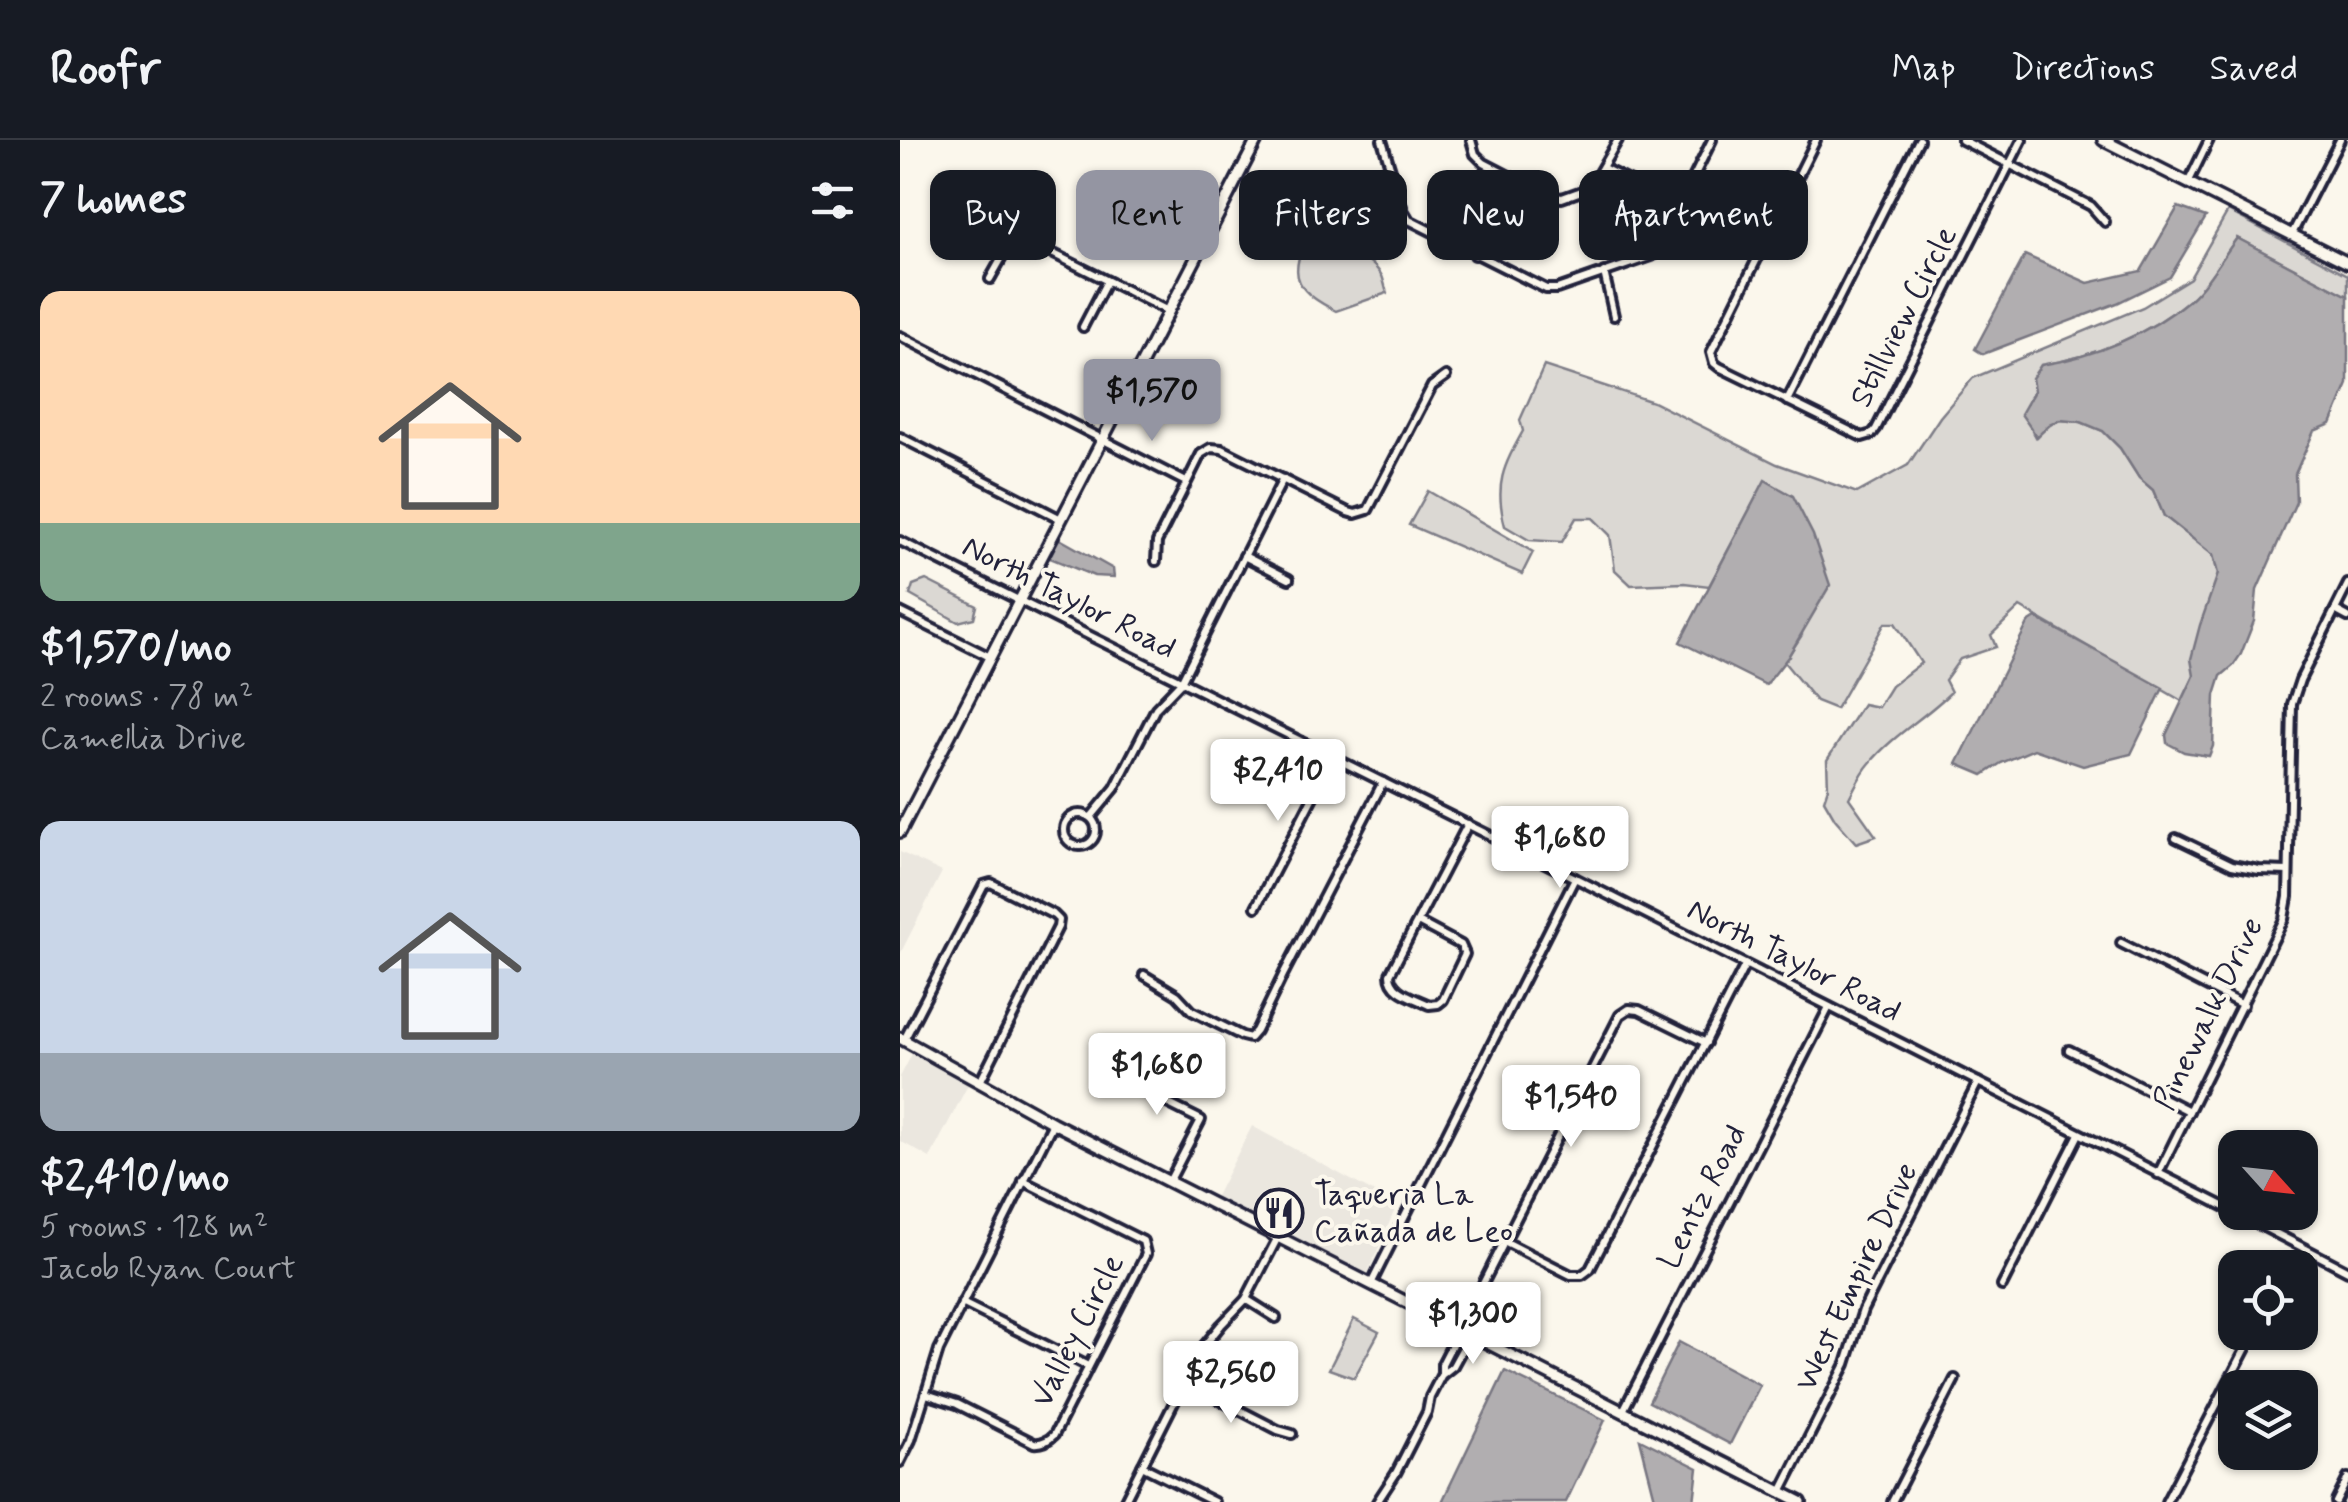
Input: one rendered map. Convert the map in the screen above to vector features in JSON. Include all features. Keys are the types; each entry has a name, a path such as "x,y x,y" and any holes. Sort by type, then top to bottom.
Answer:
{"street":[{"path":"900,832 1256,140"},
{"path":"1382,140 1403,210 1409,220 1427,230"},
{"path":"1471,140 1475,154 1496,170"},
{"path":"1559,198 1590,188 1618,140"},
{"path":"1697,170 1712,140"},
{"name":"Stillview Circle","path":"1816,140 1711,352 1719,367 1857,436 1867,436 1876,430 2022,140"},
{"path":"1787,402 1918,140"},
{"path":"1962,140 2091,206 2105,222"},
{"path":"2103,140 2348,263"},
{"path":"2188,183 2209,140"},
{"path":"2292,234 2340,140"},
{"path":"1385,170 1390,168"},
{"path":"1603,168 1607,170"},
{"path":"990,280 1008,247 1024,240 1168,311"},
{"path":"1485,260 1546,289 1640,260"},
{"path":"1604,272 1614,316"},
{"path":"1083,326 1107,281"},
{"path":"900,336 1186,482"},
{"path":"1156,561 1157,542 1201,454 1210,448 1283,478 1348,512 1368,510 1432,386 1446,376"},
{"path":"900,436 1061,519"},
{"path":"1091,817 1115,788 1156,708 1181,682 1283,478"},
{"name":"North Taylor Road","path":"900,541 2218,1204"},
{"path":"1244,556 1290,579"},
{"name":"Pinewalk Drive","path":"2158,1174 2284,919 2292,704 2348,584"},
{"path":"2335,610 2348,617"},
{"path":"900,612 990,657"},
{"path":"1256,907 1332,758"},
{"path":"1144,975 1177,995 1192,1010 1250,1038 1382,782"},
{"path":"1082,813 1091,817 1097,827 1094,838 1086,845 1070,843 1064,829 1068,819 1082,813"},
{"path":"1418,922 1461,944 1465,954 1443,1000 1434,1005 1394,988 1390,974 1468,824"},
{"path":"2176,838 2232,864 2288,871"},
{"path":"1372,1284 1575,878"},
{"path":"980,1082 1059,920 991,883 984,884 902,1039 1053,1123 1801,1502"},
{"path":"2120,943 2243,1005"},
{"path":"1504,1241 1571,1275 1586,1273 1745,964"},
{"name":"Lentz Road","path":"1622,1411 1829,1006"},
{"path":"1377,1502 1396,1474 1442,1374 1453,1366 1504,1241 1620,1015 1629,1009 1639,1010 1706,1043"},
{"path":"2069,1050 2189,1111"},
{"path":"1099,1069 1201,1120 1169,1182"},
{"name":"West Empire Drive","path":"1781,1492 1846,1364 1863,1310 1978,1082"},
{"path":"900,1462 940,1350 1053,1123"},
{"path":"2002,1286 2079,1134"},
{"name":"Valley Circle","path":"926,1394 957,1404 1034,1443 1054,1435 1146,1254 1143,1241 1024,1182"},
{"name":"North Taylor Road","path":"2269,1230 2348,1271"},
{"path":"1124,1502 1200,1351 1246,1299 1278,1237"},
{"path":"1246,1299 1276,1318"},
{"path":"962,1303 1088,1366"},
{"path":"2166,1502 2245,1350"},
{"path":"1892,1502 1954,1378"},
{"path":"1185,1382 1292,1434"},
{"path":"1142,1466 1214,1502"},
{"path":"2336,1502 2348,1478"}],"shaded area":[{"path":"2178,207 2206,217 2170,277 2117,303 1983,354 1975,349 2025,255 2088,283 2141,271"},
{"path":"2228,211 2348,275 2348,296 2237,238 2209,279 2173,313 2100,350 2041,365 2027,420 2036,437 2060,420 2081,422 2103,431 2153,490 2164,516 2213,554 2218,574 2194,676 2182,701 2020,607 1991,635 1996,647 1960,659 1945,680 1951,692 1879,753 1864,771 1849,798 1876,836 1856,843 1835,819 1824,800 1828,788 1827,760 1863,704 1878,707 1891,686 1921,663 1895,623 1885,623 1836,709 1816,701 1784,662 1802,635 1792,496 1765,481 1709,586 1631,585 1615,570 1610,535 1593,518 1576,518 1562,542 1529,540 1505,526 1500,499 1502,477 1523,431 1520,420 1544,366 1653,402 1777,464 1857,493 1908,465 1940,417 1973,378 2143,307 2190,278"},
{"path":"2237,238 2348,296 2348,384 2331,424 2314,431 2295,474 2296,502 2257,590 2254,621 2241,654 2221,676 2215,695 2213,746 2209,756 2184,752 2167,743 2166,735 2194,676 2191,659 2218,574 2213,555 2164,516 2153,490 2103,431 2081,422 2060,420 2037,437 2021,414 2034,391 2032,378 2041,365 2100,350 2173,313 2209,278"},
{"path":"1298,260 1366,260 1382,276 1387,293 1336,311 1305,290"},
{"path":"1765,480 1793,496 1813,535 1830,585 1788,657 1766,685 1680,642"},
{"path":"1428,491 1533,552 1522,574 1409,525"},
{"path":"1058,538 1113,569 1114,577 1094,576 1048,557"},
{"path":"926,580 977,606 974,618 958,622 910,595 913,585"},
{"path":"2036,618 2163,688 2131,754 2083,766 2034,749 1983,775 1957,764 2028,623"},
{"path":"900,852 942,872 900,954"},
{"path":"912,1054 969,1083 930,1158 900,1141 900,1077"},
{"path":"1252,1126 1397,1205 1366,1277 1214,1200"},
{"path":"1354,1319 1379,1332 1354,1378 1329,1369"},
{"path":"1679,1342 1760,1385 1730,1444 1649,1402"},
{"path":"1505,1371 1605,1420 1566,1502 1442,1502"},
{"path":"1640,1439 1698,1468 1694,1502 1656,1502"}],"place":[{"name":"Taqueria La Cañada de Leo","path":"1279,1213"}]}
